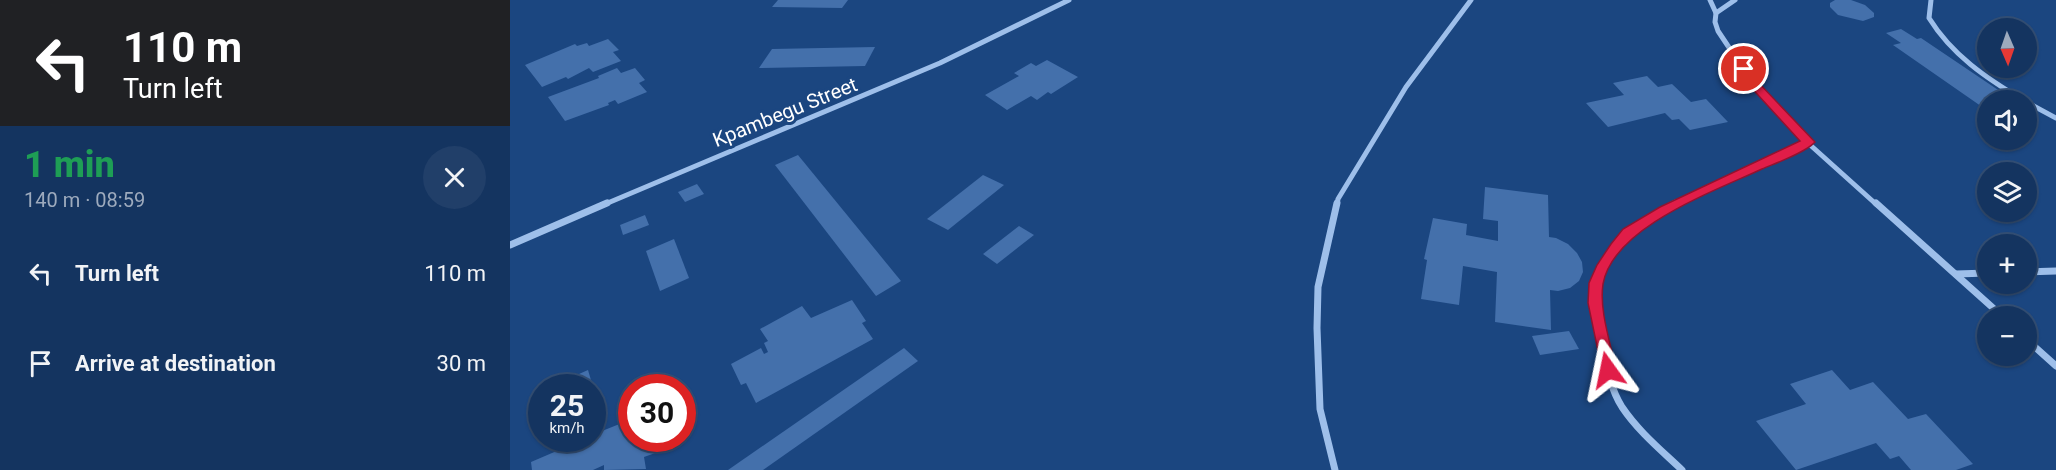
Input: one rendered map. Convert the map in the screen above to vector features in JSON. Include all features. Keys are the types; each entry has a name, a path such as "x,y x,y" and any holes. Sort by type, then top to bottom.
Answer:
{"street":[{"name":"Kpambegu Street","path":"510,245 784,127 940,63 1069,0"},
{"path":"1335,470 1320,409 1317,328 1318,287 1338,199 1406,87 1471,0"},
{"path":"1710,0 1716,13 1715,22 1718,31 1752,82 1808,142 1991,306"},
{"path":"1716,13 1735,0"},
{"path":"1931,0 1929,18 1946,42 1990,81 2006,90"},
{"path":"2037,108 2056,118"},
{"path":"1682,470 1634,423 1618,400 1610,382 1600,331 1596,283 1616,247 1628,233 1648,219 1680,201 1808,142"},
{"path":"2037,272 2056,272"},
{"path":"1956,274 1977,273"},
{"path":"2037,349 2056,366"}],"building":[{"path":"778,0 848,0 842,8 772,7"},
{"path":"1835,0 1851,0 1865,5 1874,13 1874,17 1863,21 1838,15 1830,7 1830,3"},
{"path":"1901,29 1917,39 1921,38 1977,76 1977,78 1998,90 1977,90 1977,103 1893,45 1901,43 1886,33"},
{"path":"608,39 619,50 613,52 621,61 593,72 589,68 568,79 566,77 542,87 525,65 575,44 577,46 587,43 589,46"},
{"path":"875,47 865,66 759,68 772,49"},
{"path":"1047,60 1078,77 1051,94 1048,92 1037,100 1031,96 1007,110 985,95 1019,76 1014,73 1031,63 1036,66"},
{"path":"617,68 621,73 635,68 645,80 639,83 647,92 618,104 615,100 608,103 609,105 565,121 548,97 599,78 598,76"},
{"path":"1647,76 1658,87 1672,84 1691,102 1706,99 1728,122 1690,130 1679,119 1672,120 1665,113 1608,127 1586,103 1624,95 1613,83"},
{"path":"798,155 901,281 876,296 775,165"},
{"path":"983,175 1004,185 948,230 927,219"},
{"path":"697,184 704,194 685,202 678,192"},
{"path":"1485,187 1548,195 1549,237 1568,244 1582,262 1583,272 1579,281 1570,288 1550,290 1551,330 1495,322 1497,272 1463,266 1459,305 1421,299 1427,260 1424,259 1433,218 1467,224 1466,235 1498,241 1498,221 1483,219"},
{"path":"645,215 649,225 623,235 620,225"},
{"path":"1019,226 1034,235 997,264 983,254"},
{"path":"674,239 689,278 660,291 646,251"},
{"path":"852,300 866,321 862,323 873,339 756,403 746,383 741,385 731,364 761,348 764,354 768,352 764,343 768,341 760,329 802,306 811,318"},
{"path":"1569,331 1579,349 1540,355 1532,336"},
{"path":"904,348 918,361 763,470 728,470"},
{"path":"1832,370 1850,390 1873,382 1908,419 1926,414 1973,464 1956,470 1911,470 1899,456 1890,459 1876,443 1796,470 1756,421 1806,404 1790,384"},
{"path":"618,425 618,452 658,452 644,457 646,469 604,470 604,465 593,470 532,470 531,462 554,452 606,452 606,429"}],"route":[{"path":"1608,370 1596,303 1596,283 1604,265 1628,233 1680,201 1808,142 1752,82 1744,69"}]}
